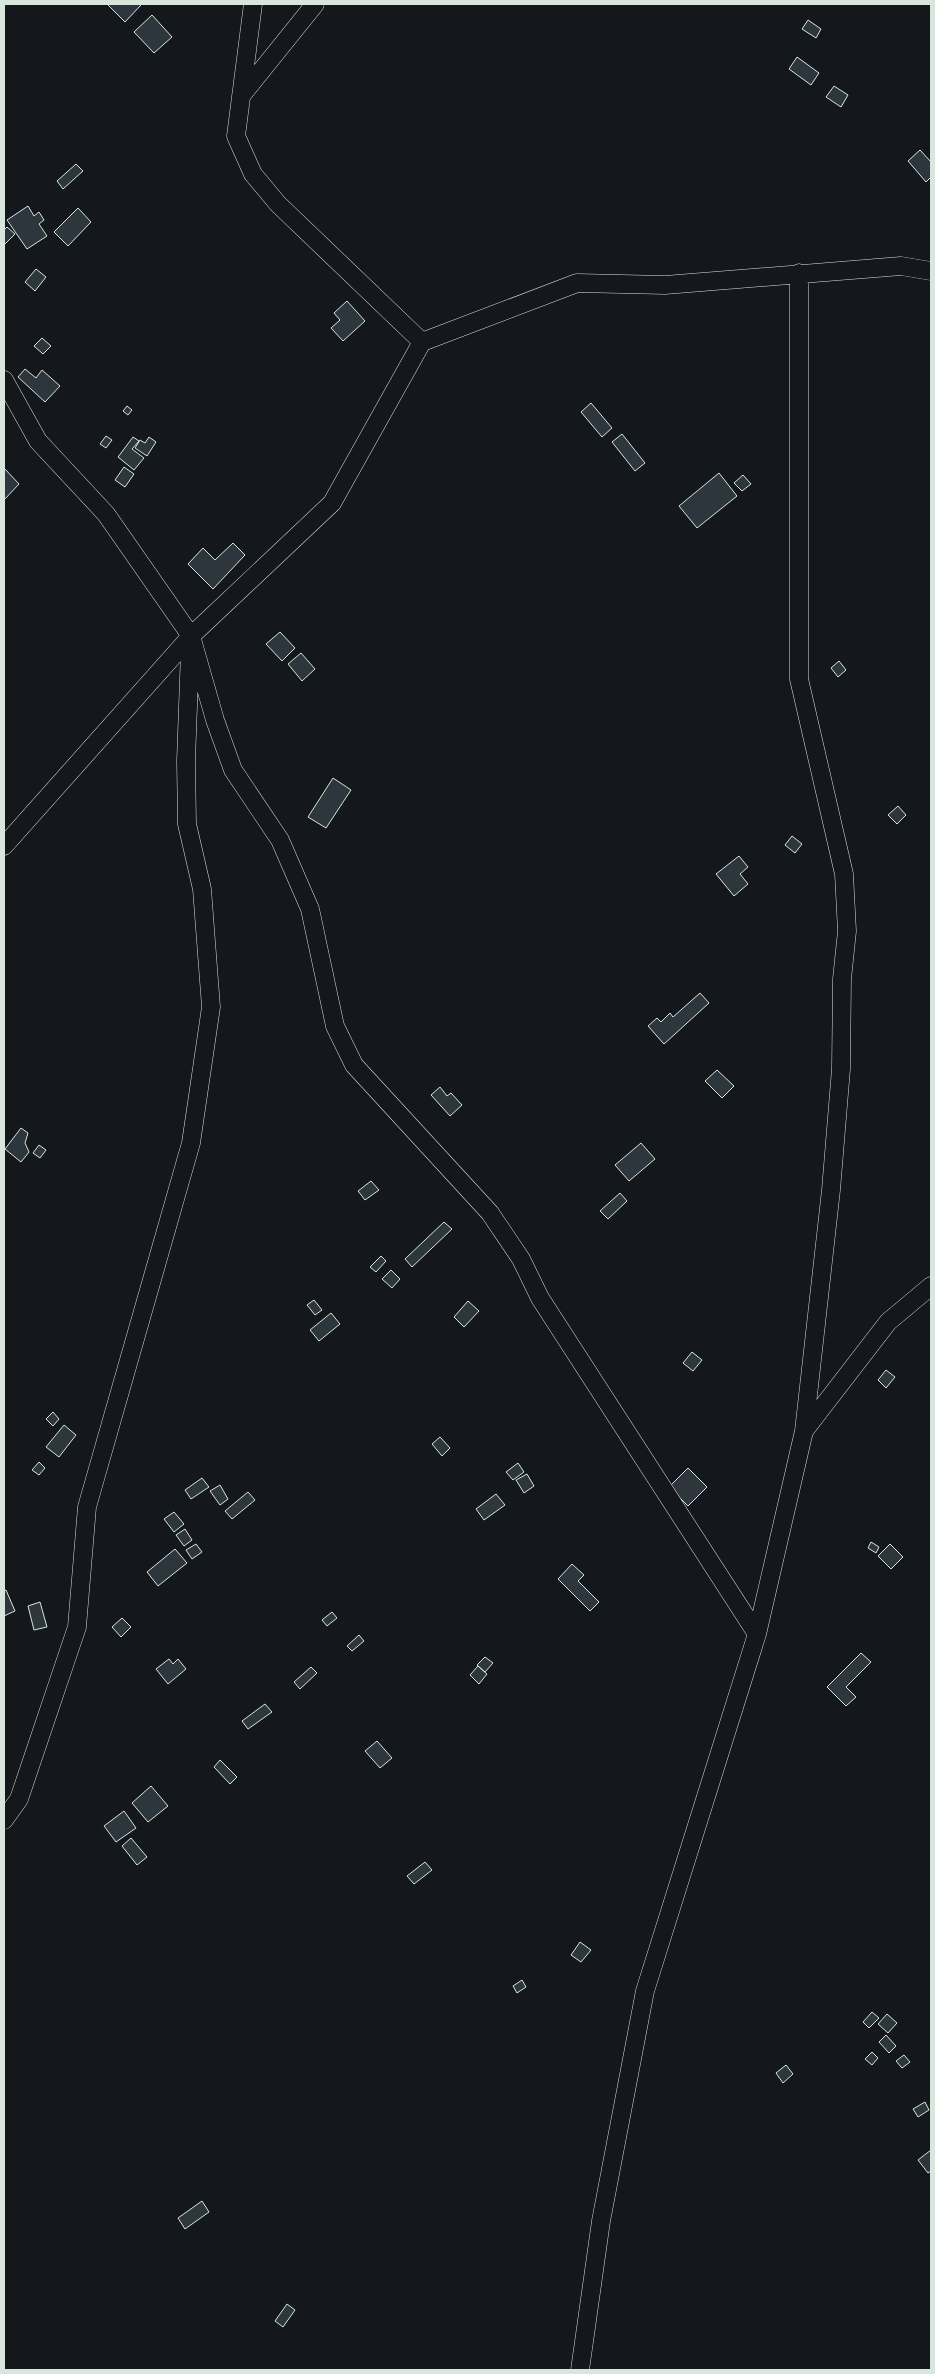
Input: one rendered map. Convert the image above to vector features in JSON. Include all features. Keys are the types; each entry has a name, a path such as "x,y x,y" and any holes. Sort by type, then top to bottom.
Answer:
{"street":[{"path":"253,4 236,136 253,174 278,204 422,342"},
{"path":"240,97 315,4"},
{"path":"4,846 191,636 332,503 422,342 577,283 665,286 901,266 931,271"},
{"path":"580,2370 601,2221 645,1991 757,1634 804,1432 841,1078 842,979 846,931 844,874 799,679 800,274"},
{"path":"4,380 38,441 106,514 191,636 215,720 233,770 280,840 310,909 336,1026 354,1065 490,1213 521,1259 540,1298 757,1634"},
{"path":"4,1820 19,1799 77,1627 87,1507 191,1143 211,1007 202,889 187,824 186,761 191,636"},
{"path":"804,1432 888,1322 931,1286"}],"building":[{"path":"107,4 140,4 141,5 125,22"},
{"path":"152,15 172,37 154,53 134,32"},
{"path":"808,20 821,29 816,38 802,29"},
{"path":"797,57 819,73 811,85 789,69"},
{"path":"834,86 848,95 841,107 826,97"},
{"path":"920,150 931,162 931,177 926,182 908,161"},
{"path":"76,164 83,171 63,189 57,181"},
{"path":"28,206 34,216 39,212 44,220 39,224 47,236 27,249 7,220"},
{"path":"78,208 91,222 68,246 54,232"},
{"path":"7,227 15,234 4,245 4,230"},
{"path":"36,269 46,277 35,291 25,282"},
{"path":"347,301 365,321 343,341 331,328 340,320 334,313"},
{"path":"42,338 51,346 43,354 34,346"},
{"path":"25,369 36,378 42,370 60,386 45,402 18,377"},
{"path":"591,403 612,428 602,437 581,412"},
{"path":"127,406 132,410 128,415 123,411"},
{"path":"622,434 645,463 635,471 612,442"},
{"path":"106,436 112,440 106,448 100,444"},
{"path":"133,437 139,441 132,449 144,458 134,470 118,457"},
{"path":"149,437 156,442 147,456 135,448 140,440 145,443"},
{"path":"124,467 134,474 125,487 115,480"},
{"path":"4,468 19,484 4,500"},
{"path":"719,473 737,496 697,528 679,506"},
{"path":"743,475 751,484 742,491 734,483"},
{"path":"233,543 245,555 213,589 188,564 203,548 215,560"},
{"path":"280,632 295,648 282,661 266,644"},
{"path":"301,653 315,669 302,681 288,664"},
{"path":"839,661 846,670 838,677 831,668"},
{"path":"333,778 351,790 326,828 308,817"},
{"path":"898,806 906,815 897,824 888,815"},
{"path":"792,836 802,844 795,853 785,845"},
{"path":"739,856 748,867 740,874 748,884 734,896 716,874"},
{"path":"700,993 709,1003 664,1044 648,1026 657,1018 661,1022 670,1013 673,1017"},
{"path":"717,1070 734,1086 722,1098 705,1081"},
{"path":"440,1087 447,1096 451,1093 462,1105 450,1116 431,1095"},
{"path":"21,1128 28,1133 25,1143 29,1152 21,1162 5,1149"},
{"path":"641,1143 655,1159 629,1181 615,1165"},
{"path":"39,1145 46,1150 40,1158 33,1153"},
{"path":"371,1181 379,1190 365,1200 358,1191"},
{"path":"620,1193 627,1201 608,1219 600,1211"},
{"path":"444,1222 452,1229 412,1267 405,1259"},
{"path":"381,1256 386,1261 376,1272 370,1267"},
{"path":"391,1270 400,1279 392,1288 382,1279"},
{"path":"314,1300 322,1310 315,1315 307,1305"},
{"path":"468,1301 479,1311 464,1327 454,1317"},
{"path":"331,1313 340,1324 319,1341 310,1330"},
{"path":"692,1352 702,1360 693,1371 683,1363"},
{"path":"886,1370 895,1377 886,1388 878,1380"},
{"path":"53,1412 59,1419 53,1426 46,1419"},
{"path":"64,1425 76,1435 59,1457 46,1447"},
{"path":"440,1437 450,1448 442,1456 432,1444"},
{"path":"39,1462 45,1468 39,1475 32,1470"},
{"path":"518,1463 524,1472 513,1480 506,1472"},
{"path":"688,1468 707,1487 688,1506 669,1487"},
{"path":"527,1474 534,1486 524,1493 516,1480"},
{"path":"202,1478 209,1487 191,1499 185,1490"},
{"path":"220,1485 228,1499 220,1505 210,1491"},
{"path":"248,1492 255,1500 232,1519 225,1511"},
{"path":"496,1494 505,1505 484,1520 476,1509"},
{"path":"174,1512 184,1524 174,1532 164,1519"},
{"path":"185,1529 192,1540 184,1546 176,1535"},
{"path":"871,1542 879,1547 876,1553 868,1548"},
{"path":"196,1544 202,1552 192,1559 186,1550"},
{"path":"890,1544 903,1557 891,1569 878,1556"},
{"path":"175,1549 187,1563 158,1586 147,1572"},
{"path":"572,1564 584,1575 578,1581 599,1602 590,1611 558,1579"},
{"path":"6,1590 15,1611 4,1616 4,1591"},
{"path":"40,1602 47,1627 34,1630 28,1606"},
{"path":"332,1612 337,1618 327,1626 322,1620"},
{"path":"122,1618 131,1627 121,1637 112,1627"},
{"path":"359,1635 364,1641 352,1651 347,1646"},
{"path":"861,1653 871,1662 846,1687 856,1697 846,1706 827,1687"},
{"path":"485,1657 493,1663 485,1672 477,1665"},
{"path":"169,1659 173,1664 178,1659 186,1669 168,1684 156,1669"},
{"path":"478,1666 487,1674 479,1684 470,1675"},
{"path":"311,1667 317,1673 300,1689 294,1682"},
{"path":"265,1704 272,1712 248,1729 242,1721"},
{"path":"377,1741 392,1758 380,1768 365,1751"},
{"path":"220,1760 237,1777 230,1784 214,1767"},
{"path":"151,1786 168,1806 148,1822 132,1803"},
{"path":"124,1811 136,1828 116,1842 104,1826"},
{"path":"131,1838 147,1857 137,1865 122,1846"},
{"path":"425,1862 432,1870 414,1884 407,1876"},
{"path":"580,1942 591,1950 581,1962 571,1955"},
{"path":"522,1980 526,1987 517,1993 513,1986"},
{"path":"872,2012 879,2018 869,2028 863,2022"},
{"path":"887,2014 897,2023 888,2033 878,2024"},
{"path":"886,2035 896,2046 889,2053 879,2042"},
{"path":"872,2052 878,2058 872,2065 865,2059"},
{"path":"904,2055 910,2062 902,2068 896,2061"},
{"path":"786,2065 793,2074 783,2083 776,2073"},
{"path":"925,2102 929,2110 918,2117 913,2109"},
{"path":"931,2150 931,2171 928,2173 918,2160"},
{"path":"202,2201 209,2212 185,2229 178,2218"},
{"path":"287,2304 295,2310 283,2327 275,2321"}]}
